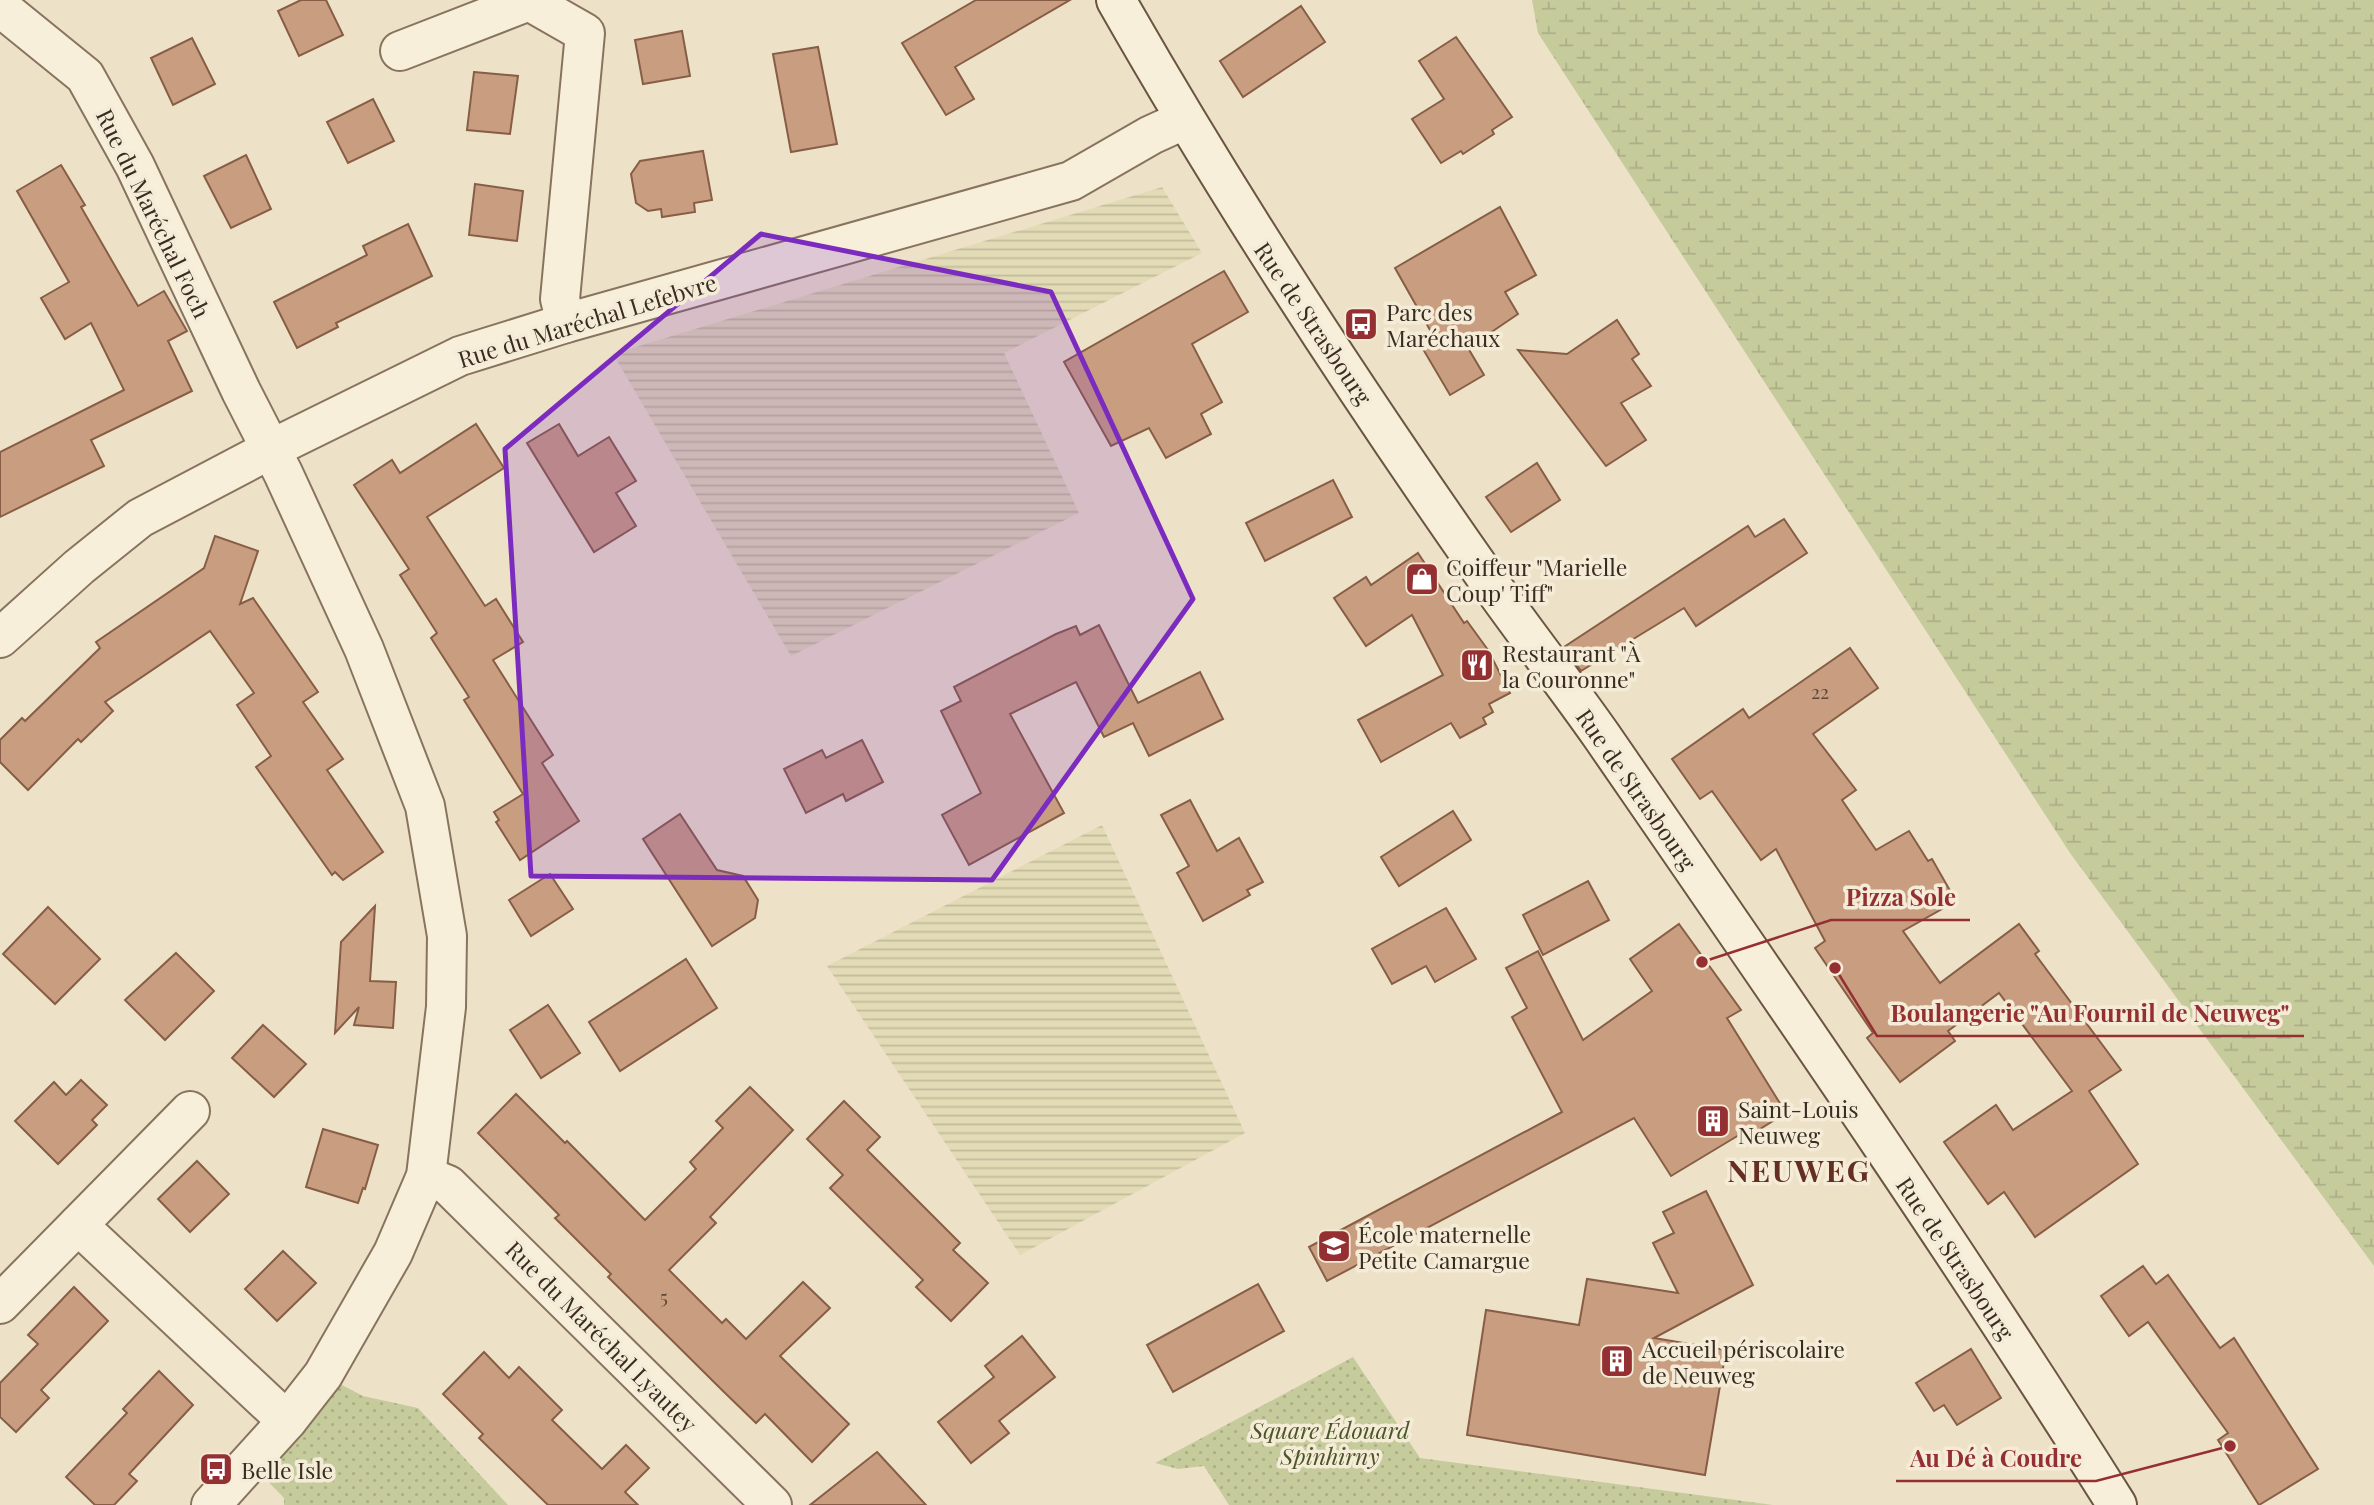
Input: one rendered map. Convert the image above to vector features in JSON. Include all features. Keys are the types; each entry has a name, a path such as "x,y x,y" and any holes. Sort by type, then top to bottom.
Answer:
{"street":[{"name":"Rue de Strasbourg","path":"1116,0 1184,120 1264,248 1471,556 1598,731 1903,1178 2117,1505"},
{"path":"400,51 529,1 585,33 560,299 566,323"},
{"name":"Rue du Maréchal Foch","path":"0,8 85,76 135,166 364,649 425,806 447,936 446,1007 426,1176 393,1253 323,1375 287,1421 211,1505"},
{"name":"Rue du Maréchal Lefebvre","path":"0,638 79,566 140,518 271,449 460,356 566,323 1070,181 1184,120"},
{"path":"0,1304 190,1111"},
{"name":"Rue du Maréchal Lyautey","path":"426,1176 448,1185 772,1505"},
{"path":"78,1225 287,1421"}],"highlighted area":[{"path":"761,234 1051,292 1193,599 992,880 531,876 505,449"}],"shaded area":[{"path":"1162,187 1202,253 1004,353 1079,513 791,656 613,354"},
{"path":"1102,825 1245,1133 1020,1255 827,966"}],"green space":[{"path":"1532,0 2374,0 2374,1266 2070,853 1538,33"},
{"name":"Square Édouard Spinhirny","path":"1353,1357 1420,1458 1773,1505 1229,1505 1204,1466 1178,1469 1155,1463"},
{"path":"323,1375 363,1396 418,1408 508,1505 284,1505 284,1498 250,1463"}],"building":[{"path":"301,0 326,0 343,35 299,56 278,11"},
{"path":"976,0 1070,0 955,67 974,99 946,115 902,43"},
{"path":"1301,6 1325,42 1243,97 1220,61"},
{"path":"682,31 690,76 643,84 635,40"},
{"path":"1456,37 1512,117 1492,130 1494,134 1463,154 1461,151 1441,163 1412,119 1444,99 1419,61"},
{"path":"192,38 215,84 173,105 151,58"},
{"path":"818,47 837,144 791,152 773,54"},
{"path":"474,72 518,76 510,134 467,130"},
{"path":"373,99 394,141 348,163 327,122"},
{"path":"703,151 712,200 694,203 695,212 662,217 661,209 648,211 636,203 631,174 640,161"},
{"path":"246,155 271,209 231,228 204,176"},
{"path":"61,165 85,205 81,207 138,306 164,291 187,331 168,341 192,391 91,440 104,466 0,517 0,452 124,390 91,323 65,339 41,298 69,282 17,191"},
{"path":"475,184 523,191 517,241 469,235"},
{"path":"1500,207 1536,275 1505,292 1518,314 1468,348 1484,375 1450,395 1420,344 1434,337 1395,268"},
{"path":"408,224 432,276 336,323 338,327 297,348 274,302 367,255 363,246"},
{"path":"1224,271 1248,312 1192,344 1222,402 1201,414 1211,434 1166,458 1149,428 1111,446 1064,362"},
{"path":"1617,320 1639,354 1632,359 1651,386 1621,403 1646,440 1606,466 1518,350 1567,354"},
{"path":"476,424 504,468 427,517 485,606 496,599 523,642 493,660 553,755 542,763 579,821 520,860 496,822 499,820 494,812 523,794 464,700 469,697 431,638 437,633 400,575 409,569 354,485 392,460 400,473"},
{"path":"559,424 578,456 609,437 636,481 616,493 636,526 594,552 527,443"},
{"path":"1537,463 1560,500 1511,532 1486,497"},
{"path":"1333,480 1352,517 1265,561 1246,523"},
{"path":"1784,519 1807,553 1696,626 1684,608 1581,671 1564,647 1748,526 1755,537"},
{"path":"215,536 258,551 240,604 253,598 318,692 303,702 343,759 327,770 383,852 343,880 335,872 332,875 256,767 271,756 237,705 254,693 210,631 105,702 113,711 81,742 78,739 28,790 0,762 0,740 22,718 25,721 100,648 96,642 204,568"},
{"path":"1418,553 1464,623 1467,621 1488,650 1510,693 1489,704 1493,712 1483,718 1486,724 1460,738 1451,723 1381,762 1358,720 1443,675 1412,615 1366,646 1334,598 1366,577 1371,585"},
{"path":"1099,625 1138,703 1200,672 1223,719 1149,756 1133,723 1104,737 1076,682 1010,714 1064,813 969,865 942,815 981,793 941,711 961,701 954,687 1056,634 1076,626 1080,635"},
{"path":"1850,648 1878,688 1813,734 1856,790 1842,800 1876,850 1909,831 1928,861 1932,859 1956,901 1903,931 1940,983 2019,924 2039,951 2035,954 2121,1070 2089,1091 2138,1164 2035,1237 2004,1192 1988,1204 1944,1142 1996,1105 2013,1130 2072,1091 1999,993 1948,1031 1955,1041 1900,1082 1867,1038 1873,1033 1815,948 1825,941 1776,849 1761,860 1712,791 1700,799 1672,759 1743,709 1749,718"},
{"path":"862,740 883,782 846,801 843,794 806,813 784,769 822,750 826,758"},
{"path":"1190,800 1217,851 1239,838 1263,882 1247,890 1250,895 1203,921 1177,873 1189,866 1161,815"},
{"path":"1453,811 1471,840 1399,886 1381,857"},
{"path":"680,814 717,870 743,876 758,900 755,918 712,946 643,839"},
{"path":"550,874 573,909 531,936 509,900"},
{"path":"1588,881 1609,920 1543,955 1523,915"},
{"path":"375,906 370,981 396,982 393,1028 354,1025 359,1007 335,1033 341,942"},
{"path":"48,907 100,959 55,1004 3,954"},
{"path":"1446,908 1476,959 1435,982 1426,966 1392,984 1372,949"},
{"path":"1679,924 1741,1010 1727,1018 1786,1113 1747,1137 1744,1132 1671,1176 1634,1118 1327,1281 1309,1247 1562,1112 1512,1017 1527,1008 1506,968 1538,951 1583,1040 1652,991 1630,959"},
{"path":"176,953 214,991 165,1040 125,1000"},
{"path":"686,959 717,1008 620,1071 589,1022"},
{"path":"548,1005 580,1053 541,1078 510,1030"},
{"path":"263,1025 306,1064 274,1097 232,1058"},
{"path":"81,1080 107,1105 92,1120 97,1125 58,1164 15,1121 54,1082 66,1095"},
{"path":"750,1087 793,1130 710,1217 716,1223 669,1270 722,1323 726,1319 746,1339 803,1282 830,1308 780,1356 849,1424 812,1462 765,1414 756,1423 722,1390 608,1277 611,1274 555,1218 559,1215 478,1133 516,1094 645,1220 696,1169 690,1162 723,1128 716,1121"},
{"path":"844,1101 880,1137 867,1150 960,1243 953,1250 988,1283 951,1321 916,1287 923,1280 830,1188 843,1175 807,1139"},
{"path":"323,1129 378,1145 358,1203 306,1187"},
{"path":"197,1161 229,1194 190,1232 158,1199"},
{"path":"1706,1191 1753,1285 1654,1338 1726,1350 1705,1475 1467,1435 1486,1310 1579,1325 1587,1279 1678,1293 1653,1243 1674,1233 1663,1212"},
{"path":"283,1251 316,1283 277,1321 245,1289"},
{"path":"2143,1266 2156,1284 2168,1275 2220,1348 2234,1338 2318,1469 2259,1505 2218,1440 2228,1433 2148,1322 2129,1336 2101,1296"},
{"path":"1258,1284 1284,1331 1173,1392 1147,1345"},
{"path":"74,1287 108,1321 41,1390 49,1398 16,1432 0,1417 0,1383 38,1344 28,1335"},
{"path":"1022,1336 1055,1377 999,1421 1009,1433 971,1463 938,1422 994,1377 985,1366"},
{"path":"1971,1349 2001,1398 1957,1425 1944,1405 1934,1411 1916,1383"},
{"path":"484,1352 509,1378 519,1367 562,1410 552,1420 602,1469 626,1445 649,1468 625,1492 638,1505 548,1505 479,1438 483,1434 443,1394"},
{"path":"159,1371 193,1405 129,1474 137,1481 114,1505 95,1505 66,1477 127,1413 123,1409"},
{"path":"877,1452 926,1505 810,1505"}],"place":[{"name":"Parc des Maréchaux","path":"1361,324"},
{"name":"Coiffeur \"Marielle Coup' Tiff\"","path":"1422,579"},
{"name":"Restaurant \"À la Couronne\"","path":"1477,665"},
{"name":"Pizza Sole","path":"1702,962"},
{"name":"Boulangerie \"Au Fournil de Neuweg\"","path":"1835,968"},
{"name":"Saint-Louis Neuweg","path":"1713,1121"},
{"name":"École maternelle Petite Camargue","path":"1334,1246"},
{"name":"Accueil périscolaire de Neuweg","path":"1617,1361"},
{"name":"Au Dé à Coudre","path":"2230,1446"},
{"name":"Belle Isle","path":"216,1469"}],"district":[{"name":"NEUWEG","path":"1799,1170"}]}
